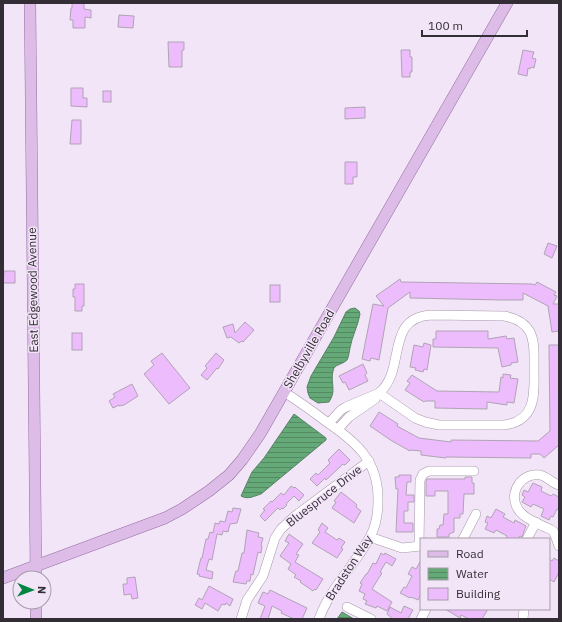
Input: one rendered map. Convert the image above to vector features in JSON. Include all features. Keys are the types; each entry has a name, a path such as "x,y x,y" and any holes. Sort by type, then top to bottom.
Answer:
{"main road":[{"name":"East Edgewood Avenue","path":"30,3 36,570"},
{"name":"Shelbyville Road","path":"3,578 168,516 186,507 209,492 229,474 246,455 260,434 508,3"}],"street":[{"path":"338,429 350,417 375,399 379,393 388,384 402,333 408,324 414,319 431,315 508,317 519,321 527,329 531,336 534,348 534,397 530,409 525,416 511,424 430,424 416,418 379,393"},
{"name":"Bradston Way","path":"284,392 338,429 357,445 369,461 377,482 378,511 370,537 329,598 319,619"},
{"path":"329,423 341,410 346,407 379,393"},
{"name":"Bluespruce Drive","path":"241,619 247,600 263,576 275,538 281,529 369,461"},
{"path":"370,537 402,548 420,546 420,480 422,475 429,471 474,471"},
{"path":"559,486 546,477 538,475 527,477 517,486 514,493 514,500 517,508 522,514 553,531 559,546"},
{"path":"464,538 476,514"},
{"path":"528,538 536,522"},
{"path":"347,606 371,619"},
{"path":"421,619 426,610"}],"water":[{"path":"355,308 360,314 348,358 345,362 334,369 332,375 333,394 329,402 318,403 310,398 308,393 307,387 311,376 334,337 346,312"},
{"path":"294,414 326,438 326,440 261,494 249,498 241,496 252,472 264,458"},
{"path":"342,612 354,619 337,619"}],"building":[{"path":"72,3 84,3 84,9 91,10 91,18 85,17 85,28 73,28 73,20 70,20"},
{"path":"119,15 134,16 133,28 118,27"},
{"path":"168,42 184,42 184,50 182,50 182,67 169,67"},
{"path":"401,50 410,50 410,57 412,57 412,72 410,72 410,77 402,77"},
{"path":"523,50 534,52 532,58 536,59 534,68 528,68 527,76 518,74"},
{"path":"71,88 83,88 83,98 87,98 87,107 71,106"},
{"path":"103,91 111,91 111,102 103,102"},
{"path":"365,107 365,118 345,119 345,108"},
{"path":"72,120 81,120 81,144 70,144"},
{"path":"345,162 357,162 357,177 353,177 353,184 345,184"},
{"path":"548,243 557,246 552,258 544,254"},
{"path":"4,271 15,271 15,283 3,283"},
{"path":"400,279 401,282 535,285 537,282 556,292 554,295 557,296 553,304 559,304 559,331 552,332 548,306 523,293 523,300 502,300 410,298 410,292 388,308 379,360 371,358 370,361 362,359 373,304 384,306 376,296"},
{"path":"75,284 84,284 84,306 82,306 82,311 75,311 75,297 73,297 73,289 75,289"},
{"path":"270,285 280,285 280,302 270,302"},
{"path":"245,322 254,330 243,342 242,341 239,343 231,337 227,338 223,327 233,324 235,333"},
{"path":"436,331 488,331 488,339 506,336 507,339 514,338 518,362 502,367 498,348 433,347 433,339 436,339"},
{"path":"72,333 82,333 82,350 72,350"},
{"path":"424,343 431,345 427,370 424,369 423,372 415,370 416,368 410,367 414,345 423,347"},
{"path":"549,345 559,345 559,445 544,458 540,454 531,454 531,458 446,458 421,455 421,451 410,451 370,426 379,412 398,424 397,426 419,438 451,442 451,440 538,441 550,431"},
{"path":"162,353 190,388 169,404 144,374 154,365 151,361"},
{"path":"216,353 224,360 218,369 217,368 207,380 201,375 207,368 205,366"},
{"path":"363,364 367,373 365,375 368,381 349,390 345,382 343,383 339,376"},
{"path":"503,374 511,375 510,378 518,379 514,403 507,402 507,405 487,402 487,409 435,408 435,401 424,402 405,390 410,383 407,381 412,375 437,391 499,392 501,377 503,378"},
{"path":"132,384 138,396 124,405 119,405 113,408 109,401 115,397 113,394"},
{"path":"339,449 350,460 345,465 343,464 326,480 325,478 317,486 310,479 316,473 318,475 330,463 328,460"},
{"path":"399,475 411,475 411,482 407,482 406,495 414,495 414,502 408,502 408,511 404,511 404,523 413,523 413,532 396,532 398,489 396,489 395,477 399,477"},
{"path":"465,477 472,477 472,483 474,483 474,494 464,494 463,514 460,514 460,518 454,518 454,532 449,534 449,537 437,537 437,529 439,529 440,525 443,525 444,514 448,514 448,491 435,491 435,496 426,496 426,481 427,479 465,479"},
{"path":"533,483 542,487 541,491 551,496 553,494 559,497 559,510 557,509 553,517 551,516 549,520 541,516 544,509 533,504 531,507 522,502 525,497 522,495 524,490 528,492"},
{"path":"291,486 294,488 295,487 304,495 299,501 294,496 283,509 282,508 280,510 278,508 265,521 260,516 265,510 263,509 281,493 284,495"},
{"path":"341,492 355,503 357,505 356,507 361,511 354,523 332,508 336,502 334,501"},
{"path":"233,508 241,509 237,523 230,524 228,532 223,531 222,535 217,534 212,560 209,559 206,570 213,572 212,579 199,576 200,575 197,574 206,539 208,539 210,532 213,533 215,523 219,524 220,521 225,522 228,511 232,512"},
{"path":"496,509 505,514 503,517 514,523 515,520 526,526 522,537 506,538 507,536 496,530 494,533 485,529 488,523 485,522 487,516 491,518"},
{"path":"322,523 328,528 325,532 337,540 339,538 345,542 341,548 343,549 337,558 312,543 320,532 318,530"},
{"path":"247,530 259,533 258,537 263,538 261,553 258,552 253,575 251,574 250,581 247,581 246,584 233,582 236,571 238,571 242,553 244,553"},
{"path":"289,534 303,544 296,554 299,555 295,562 323,579 316,590 315,589 313,591 294,577 296,575 288,569 291,564 280,556 289,543 285,541"},
{"path":"381,553 384,555 385,553 396,559 392,566 386,562 380,572 382,573 372,589 392,602 387,611 377,606 376,608 365,604 367,601 363,599 365,594 359,591 362,584 360,583 373,563 376,564"},
{"path":"554,558 559,561 559,572 554,582 550,580 550,560 552,561"},
{"path":"420,562 420,596 418,600 400,593 404,587 406,588 412,576 408,574 412,567 416,569"},
{"path":"135,577 138,598 132,599 131,594 124,595 123,584 127,584 127,578"},
{"path":"209,586 233,599 230,606 226,603 225,605 222,604 218,611 205,603 202,609 195,605 199,598 202,600"},
{"path":"270,590 307,608 302,619 294,619 281,613 282,611 272,606 268,619 260,619 265,606 258,603 263,592 268,594"},
{"path":"404,606 413,610 408,619 393,619 387,614 390,607 401,613"},
{"path":"447,610 487,610 482,619 469,619 461,615 460,618"}]}
